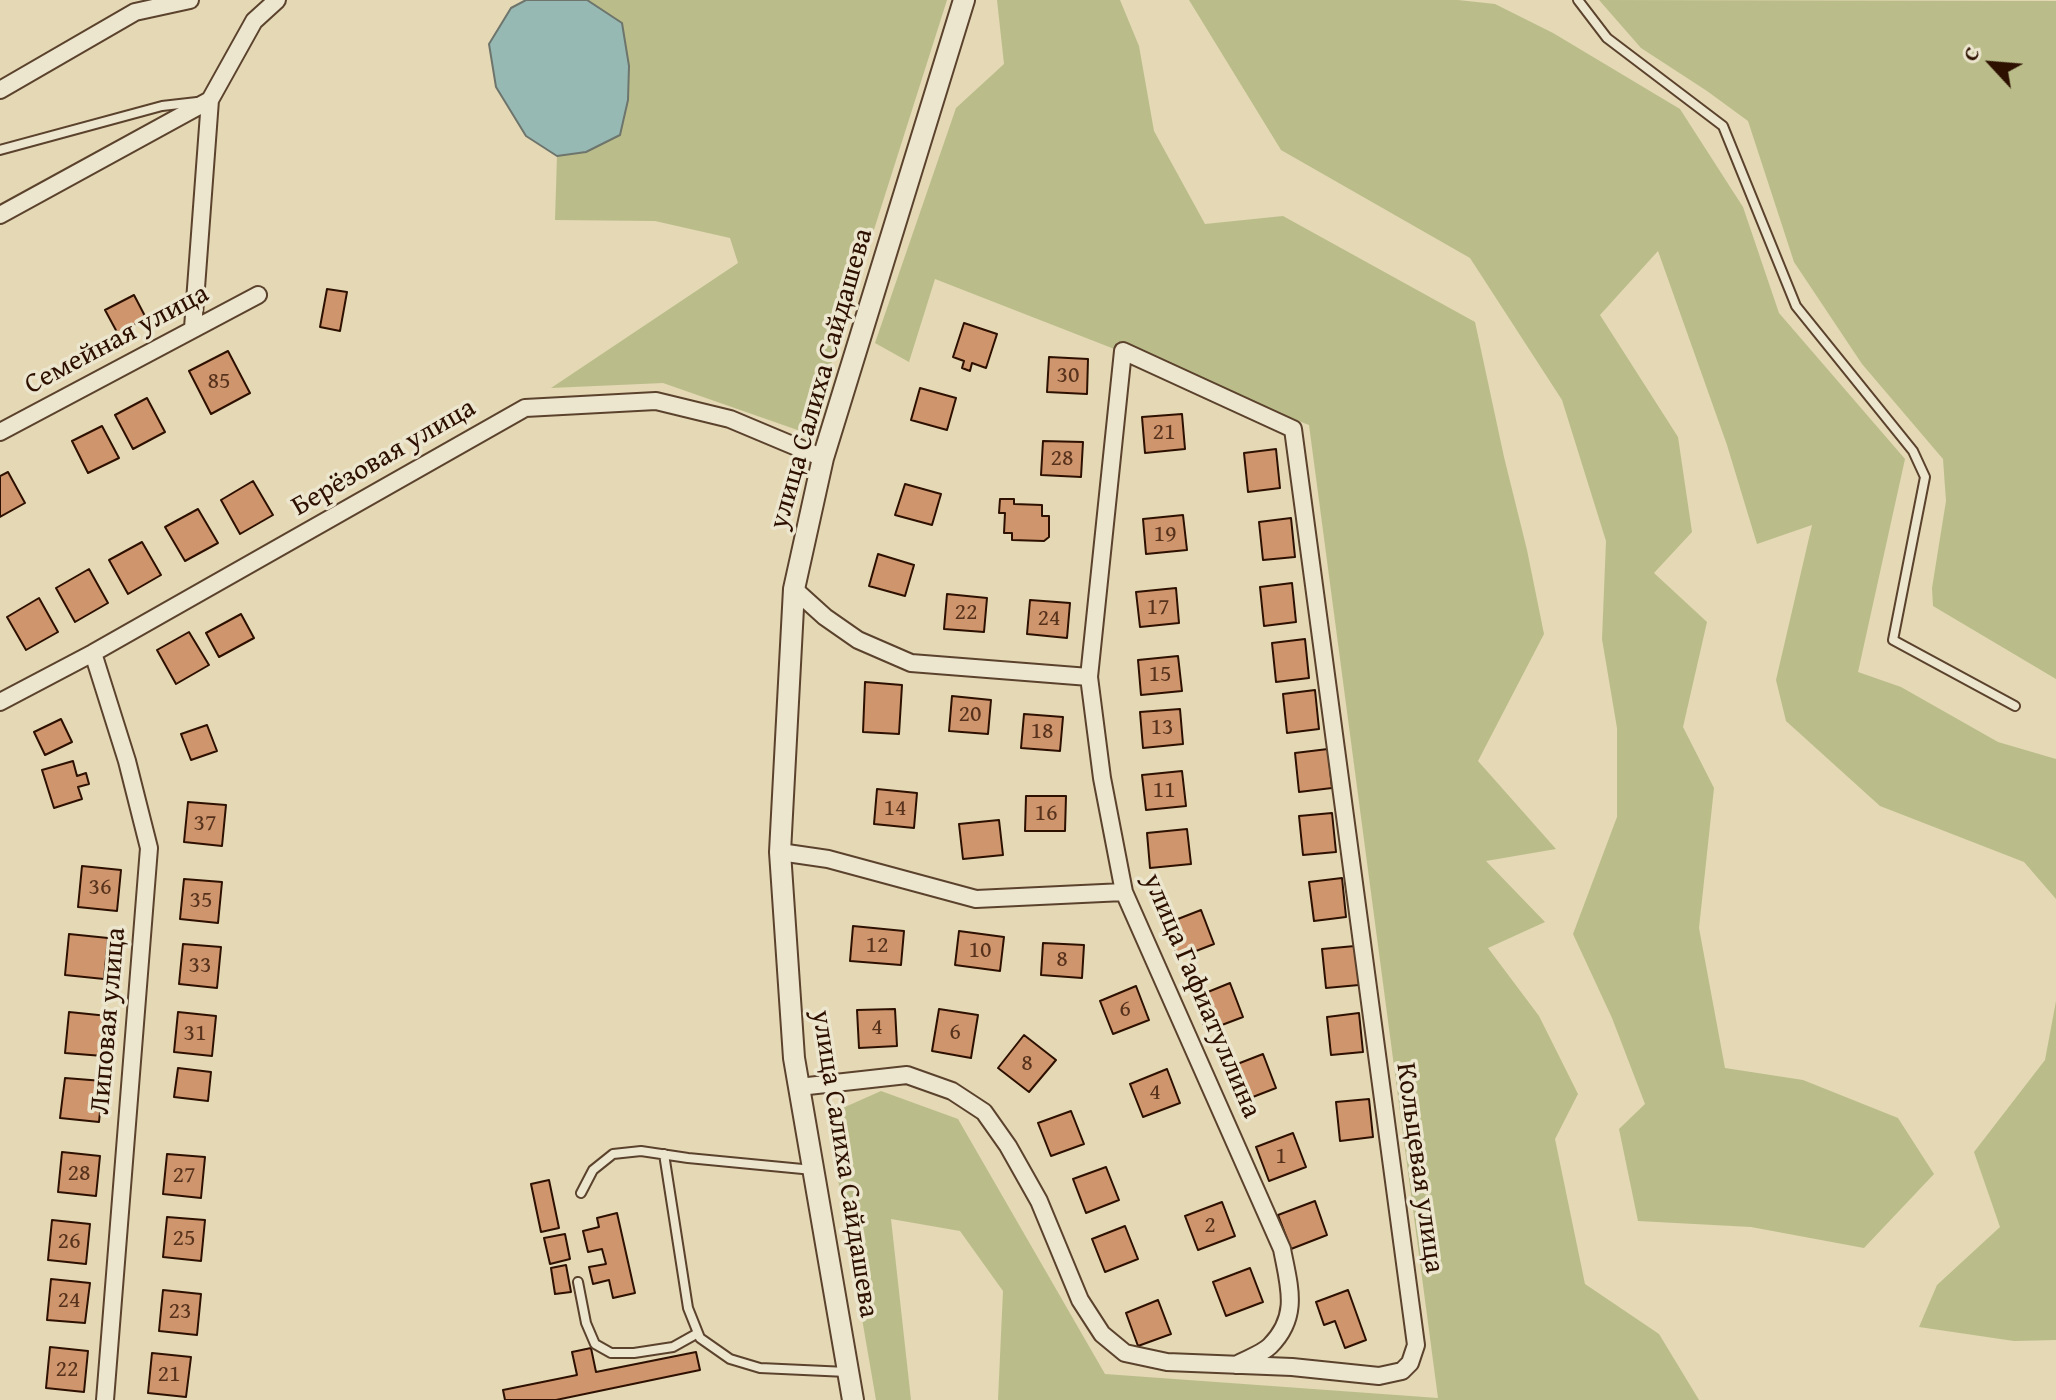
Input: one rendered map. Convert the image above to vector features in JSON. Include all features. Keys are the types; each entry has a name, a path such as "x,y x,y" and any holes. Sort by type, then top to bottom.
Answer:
{"street":[{"path":"0,90 135,12 190,0"},
{"path":"193,328 210,100 254,21 277,0"},
{"name":"улица Салиха Сайдашева","path":"853,1400 794,1058 780,852 794,589 823,458 964,0"},
{"path":"0,215 210,100"},
{"name":"Семейная улица","path":"0,432 258,295"},
{"name":"Кольцевая улица","path":"799,1087 907,1075 952,1091 984,1112 1008,1146 1039,1201 1080,1300 1102,1334 1125,1353 1167,1362 1292,1367 1379,1376 1402,1371 1410,1363 1416,1345 1293,429 1123,351 1119,375"},
{"name":"улица Гафиатуллина","path":"1119,375 1089,677 1102,778 1124,892 1282,1249 1292,1299 1287,1321 1269,1347 1236,1365"},
{"name":"Берёзовая улица","path":"0,702 93,653 525,408 656,401 730,419 823,458"},
{"path":"794,589 825,617 858,640 911,663 1089,677"},
{"name":"Липовая улица","path":"93,653 127,761 149,848 105,1400"},
{"path":"780,852 828,859 976,899 1124,892"}],"lane":[{"path":"1578,0 1607,38 1723,126 1796,306 1913,451 1925,477 1893,640 2015,706"},
{"path":"0,150 162,106 210,100"},
{"path":"581,1193 593,1170 613,1154 641,1151 814,1170"},
{"path":"664,1154 688,1308 700,1338 730,1359 760,1368 848,1372"},
{"path":"578,1282 586,1323 595,1344 611,1353 673,1347 698,1333"}],"green space":[{"path":"587,0 947,0 809,434 663,383 551,388 738,263 730,238 655,221 555,220 557,156 586,152 622,23"},
{"path":"997,0 1120,0 1139,46 1154,131 1205,224 1283,216 1475,322 1544,634 1478,761 1556,849 1486,861 1545,922 1488,948 1539,1016 1578,1094 1555,1139 1585,1284 1659,1334 1699,1400 998,1400 1003,1291 960,1231 891,1219 911,1400 876,1400 827,1115 881,1091 958,1119 1105,1374 1438,1398 1309,425 935,279 909,362 875,343 956,108 1004,64"},
{"path":"1189,0 1458,0 1495,4 1553,33 1680,109 1743,207 1779,313 1905,459 1858,672 1901,687 1998,742 2056,759 2056,899 2024,862 1880,806 1786,721 1776,680 1812,525 1757,544 1727,445 1658,251 1600,315 1678,437 1692,532 1654,573 1707,622 1683,727 1714,788 1699,928 1725,1068 1803,1080 1898,1118 1934,1174 1864,1248 1751,1227 1638,1221 1619,1129 1645,1104 1612,1018 1573,934 1617,817 1617,728 1602,639 1606,541 1562,400 1470,258 1281,150"},
{"path":"1599,0 2056,1 2056,679 1933,606 1932,588 1946,501 1943,459 1862,364 1794,262 1748,121 1641,48"},
{"path":"2056,1001 2056,1340 2014,1341 1919,1327 1937,1285 2000,1227 1974,1152 2045,1060"}],"water":[{"path":"526,0 587,0 622,23 629,66 628,100 620,135 586,152 557,156 526,136 496,87 489,44 511,8"}],"building":[{"path":"327,289 347,292 340,331 320,327"},
{"path":"134,295 146,318 118,334 105,310"},
{"path":"964,323 997,334 986,368 972,363 970,371 962,368 964,361 953,357"},
{"path":"228,351 250,393 211,414 189,371"},
{"path":"1049,357 1088,359 1087,394 1047,392"},
{"path":"920,388 956,398 947,430 911,420"},
{"path":"147,398 165,432 133,449 115,415"},
{"path":"1182,414 1185,449 1145,453 1142,417"},
{"path":"102,426 119,458 88,473 72,441"},
{"path":"1043,441 1083,442 1081,477 1041,475"},
{"path":"1276,449 1280,488 1248,492 1244,453"},
{"path":"8,472 25,503 0,517 0,476"},
{"path":"253,481 273,515 240,534 221,500"},
{"path":"905,484 941,494 932,525 895,515"},
{"path":"1000,499 1014,499 1014,504 1042,505 1042,516 1049,516 1049,537 1044,541 1012,540 1012,533 1004,533 1005,513 999,513"},
{"path":"198,509 218,543 185,561 165,527"},
{"path":"1183,515 1187,550 1146,554 1143,519"},
{"path":"1291,518 1295,557 1263,560 1259,522"},
{"path":"142,542 161,575 128,594 109,560"},
{"path":"878,554 914,565 905,596 869,586"},
{"path":"89,569 108,603 75,622 56,588"},
{"path":"1292,583 1296,622 1264,626 1260,587"},
{"path":"1176,588 1179,623 1140,627 1136,592"},
{"path":"947,594 987,598 984,632 944,629"},
{"path":"39,598 58,632 26,650 7,617"},
{"path":"1030,600 1070,603 1067,638 1027,634"},
{"path":"241,614 254,638 219,657 206,633"},
{"path":"189,632 209,665 176,684 157,650"},
{"path":"1305,639 1309,678 1276,682 1272,643"},
{"path":"1178,656 1182,691 1141,695 1138,660"},
{"path":"865,682 902,685 899,734 863,732"},
{"path":"1315,690 1319,729 1287,733 1283,694"},
{"path":"952,696 991,700 988,734 949,731"},
{"path":"1180,709 1183,744 1143,748 1140,712"},
{"path":"1024,714 1063,717 1060,751 1021,748"},
{"path":"61,719 72,742 45,755 34,732"},
{"path":"207,725 217,751 191,760 181,734"},
{"path":"1328,749 1332,788 1299,792 1295,753"},
{"path":"73,761 77,776 86,773 89,784 78,787 82,799 54,808 42,770"},
{"path":"1182,771 1186,806 1146,810 1142,775"},
{"path":"877,789 917,793 914,828 874,824"},
{"path":"1026,796 1066,796 1065,831 1025,831"},
{"path":"188,802 226,805 222,846 184,842"},
{"path":"1332,813 1336,852 1303,855 1299,816"},
{"path":"999,820 1003,855 963,859 959,824"},
{"path":"1187,829 1191,864 1150,868 1147,833"},
{"path":"82,866 121,870 117,911 78,907"},
{"path":"1342,878 1346,917 1314,921 1309,882"},
{"path":"184,879 222,882 218,923 180,919"},
{"path":"1201,910 1214,944 1178,958 1165,924"},
{"path":"853,926 904,931 901,965 850,961"},
{"path":"959,931 1004,937 1000,971 955,965"},
{"path":"69,934 108,938 104,979 65,975"},
{"path":"1043,943 1084,945 1082,978 1041,975"},
{"path":"183,944 221,947 217,988 179,984"},
{"path":"1355,946 1359,985 1326,988 1322,949"},
{"path":"1230,983 1243,1017 1206,1031 1193,998"},
{"path":"1136,986 1149,1020 1113,1034 1100,1001"},
{"path":"895,1009 897,1046 859,1048 857,1010"},
{"path":"939,1009 978,1015 971,1058 932,1051"},
{"path":"69,1012 108,1016 103,1056 65,1053"},
{"path":"178,1012 216,1016 212,1056 174,1052"},
{"path":"1359,1013 1363,1052 1331,1055 1327,1017"},
{"path":"1024,1035 1056,1060 1029,1092 998,1068"},
{"path":"1263,1054 1276,1088 1240,1102 1227,1068"},
{"path":"178,1068 211,1072 208,1101 174,1097"},
{"path":"1167,1069 1180,1103 1143,1117 1130,1084"},
{"path":"65,1078 103,1081 99,1122 60,1118"},
{"path":"1369,1099 1373,1137 1340,1141 1336,1102"},
{"path":"1071,1111 1084,1144 1051,1156 1038,1123"},
{"path":"1293,1133 1306,1167 1269,1181 1256,1147"},
{"path":"62,1152 100,1156 96,1196 58,1192"},
{"path":"167,1154 205,1157 201,1198 163,1194"},
{"path":"1106,1167 1119,1200 1086,1213 1073,1179"},
{"path":"549,1180 559,1228 541,1232 531,1184"},
{"path":"1315,1201 1327,1235 1291,1249 1278,1215"},
{"path":"1222,1202 1235,1236 1198,1250 1185,1216"},
{"path":"617,1213 635,1293 613,1298 609,1280 593,1284 589,1267 606,1264 602,1249 588,1252 583,1231 599,1227 597,1218"},
{"path":"167,1217 205,1220 201,1261 163,1257"},
{"path":"52,1220 90,1224 86,1264 48,1260"},
{"path":"1125,1226 1138,1259 1105,1272 1092,1239"},
{"path":"565,1234 570,1259 550,1264 544,1238"},
{"path":"566,1265 571,1292 555,1294 551,1268"},
{"path":"1250,1268 1263,1302 1226,1316 1213,1282"},
{"path":"51,1279 90,1283 85,1323 47,1320"},
{"path":"163,1290 201,1294 197,1335 159,1331"},
{"path":"1348,1290 1366,1340 1345,1348 1335,1321 1324,1325 1316,1302"},
{"path":"1158,1300 1171,1334 1138,1346 1126,1313"},
{"path":"50,1347 88,1351 84,1392 46,1388"},
{"path":"591,1348 596,1372 696,1352 700,1370 556,1400 505,1400 503,1390 577,1375 572,1352"},
{"path":"152,1353 191,1357 186,1397 148,1393"}]}
